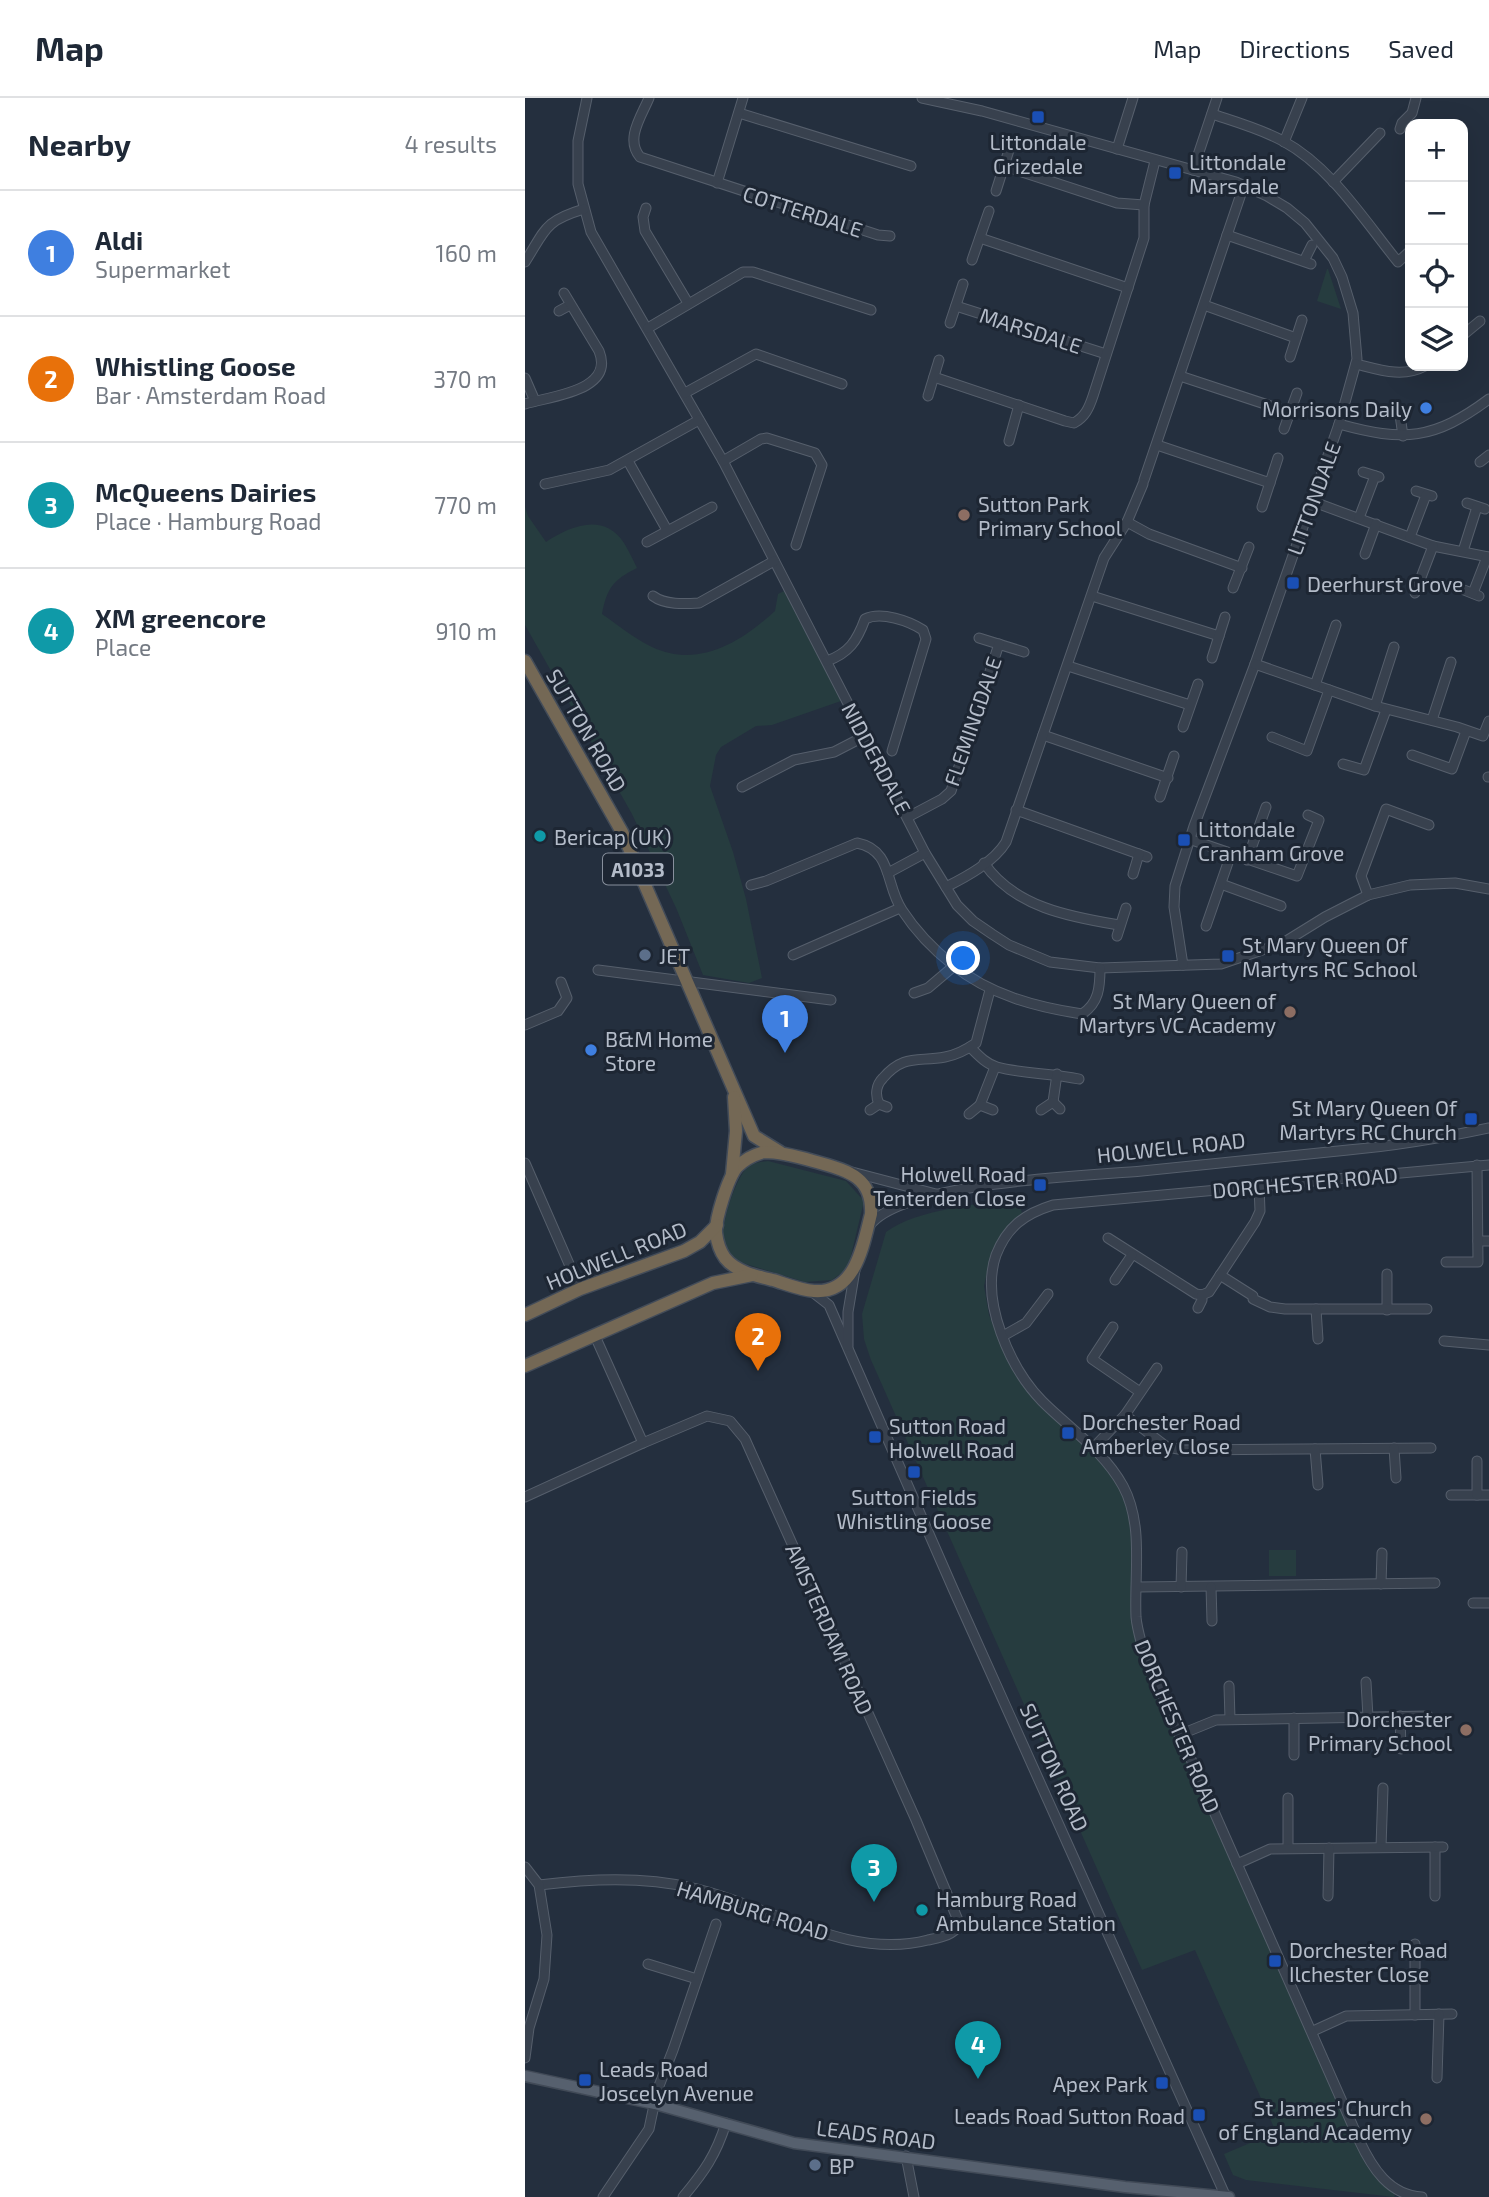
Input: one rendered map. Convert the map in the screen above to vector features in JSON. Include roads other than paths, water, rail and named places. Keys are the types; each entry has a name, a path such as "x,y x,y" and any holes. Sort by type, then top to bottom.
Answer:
{"highway":[{"name":"SUTTON ROAD","path":"525,661 611,812 734,1087"},
{"name":"A1033","path":"734,1087 754,1136 780,1152"},
{"name":"A1033","path":"731,1176 736,1130 734,1087"},
{"path":"780,1152 846,1171 863,1183 870,1196 871,1213 856,1268 849,1277 827,1290 811,1291 752,1275 725,1258 718,1243 717,1225 731,1176 753,1155 780,1152"},
{"name":"HOLWELL ROAD","path":"525,1315 580,1289 684,1251 700,1242 717,1225"},
{"path":"525,1366 713,1283 752,1275"}],"main road":[{"name":"LEADS ROAD","path":"525,2076 655,2104 794,2143 1125,2187 1227,2197"}],"street":[{"name":"COTTERDALE","path":"649,98 632,137 633,149 640,157 878,235 890,236"},
{"name":"COTTERDALE","path":"717,183 743,98"},
{"name":"LITTONDALE","path":"922,98 982,111 1244,185 1287,208 1305,223 1333,258 1353,313 1356,365 1339,424 1255,664 1189,839 1175,886 1174,907 1183,965"},
{"path":"1117,149 1133,98"},
{"path":"1193,170 1217,98"},
{"path":"1284,142 1302,98"},
{"path":"1400,129 1412,113 1416,98"},
{"name":"NIDDERDALE","path":"583,99 578,141 578,184 591,232 723,461 925,853 957,905 973,921 1009,945 1050,962 1100,968 1221,964 1283,943 1368,895 1410,885 1455,883 1489,889"},
{"path":"739,113 911,166"},
{"path":"1212,114 1284,142 1312,161 1333,182 1398,262 1405,256"},
{"path":"1333,182 1380,133"},
{"path":"996,191 1010,147"},
{"name":"MARSDALE","path":"934,377 1065,421 1074,423 1081,419 1089,408 1144,238 1144,205 1155,161"},
{"path":"1004,166 1117,203 1144,205"},
{"path":"946,887 1000,851 1068,666 1104,558 1127,523 1144,482 1244,185"},
{"path":"646,208 643,217 645,231 688,303"},
{"path":"525,262 548,225 559,217 584,209"},
{"path":"972,260 989,211"},
{"path":"1227,235 1308,263 1312,245"},
{"path":"980,238 1128,288"},
{"path":"648,328 743,272 753,272 871,310"},
{"name":"MARSDALE","path":"950,323 963,284"},
{"path":"525,378 530,402 590,384 601,372 599,351 564,293"},
{"path":"559,311 571,305"},
{"path":"1204,305 1296,338"},
{"name":"MARSDALE","path":"956,306 1106,354"},
{"path":"1290,357 1303,320"},
{"path":"1468,331 1480,321"},
{"path":"685,393 756,354 842,383"},
{"path":"928,396 939,360"},
{"path":"1356,365 1391,372 1411,371"},
{"path":"1180,376 1289,412"},
{"path":"1284,429 1297,393"},
{"path":"1339,424 1376,434 1403,436 1442,428 1489,399"},
{"path":"1009,441 1020,405"},
{"path":"1399,408 1403,436"},
{"path":"551,486 609,470 699,420"},
{"path":"723,461 767,438 815,453 822,465 796,545"},
{"path":"1157,445 1270,483"},
{"path":"1480,462 1489,455"},
{"path":"1262,507 1278,458"},
{"path":"628,461 667,530"},
{"path":"1359,519 1378,477 1363,472"},
{"path":"1410,537 1429,496 1416,491"},
{"path":"1311,501 1433,546 1488,557 1472,593"},
{"path":"1463,551 1481,508 1467,503"},
{"path":"647,542 712,507"},
{"path":"1127,523 1149,534 1242,568"},
{"path":"1366,555 1375,524"},
{"path":"1414,593 1433,546"},
{"path":"1233,588 1249,547"},
{"path":"656,601 699,603 774,561"},
{"path":"1092,596 1219,636"},
{"path":"827,661 845,653 858,639 865,619 872,616 885,616 923,630 926,639 891,751"},
{"path":"1212,658 1226,617"},
{"path":"1315,685 1336,625"},
{"name":"FLEMINGDALE","path":"979,638 1024,653"},
{"name":"FLEMINGDALE","path":"908,817 942,799 951,791 999,645"},
{"path":"1375,706 1394,647"},
{"path":"1432,720 1451,663"},
{"path":"1255,664 1386,710 1432,720 1483,736 1489,720"},
{"path":"1068,666 1189,705"},
{"path":"1184,727 1198,684"},
{"path":"1272,737 1307,751 1328,690"},
{"path":"1343,764 1364,771 1386,710"},
{"path":"1412,755 1452,769 1466,731"},
{"path":"1043,735 1168,778"},
{"path":"749,787 794,760 834,751 865,736"},
{"path":"1160,797 1174,756"},
{"path":"1247,860 1266,807"},
{"path":"1368,895 1361,876 1386,809 1429,825"},
{"path":"1016,810 1143,855 1133,874"},
{"path":"1189,839 1297,876 1319,820 1308,815"},
{"path":"751,885 857,844 876,850 888,873 900,908 926,940 954,967 990,990 1046,1008 1082,1014 1090,1009 1096,1000 1100,968"},
{"path":"888,873 925,853"},
{"path":"1205,921 1231,854"},
{"path":"984,863 996,880 1011,891 1051,911 1119,925"},
{"path":"1221,884 1281,906"},
{"path":"793,955 900,908"},
{"path":"1117,936 1126,908"},
{"path":"914,993 931,992 954,967"},
{"path":"598,970 831,1000"},
{"path":"525,1025 558,1011 567,998 561,982"},
{"path":"879,1107 876,1096 879,1082 895,1065 910,1060 960,1053 976,1043 990,990"},
{"path":"971,1047 982,1059 995,1067 1079,1079"},
{"path":"969,1114 980,1105 995,1067"},
{"path":"1041,1110 1057,1105 1057,1074"},
{"path":"980,1105 993,1110"},
{"name":"HOLWELL ROAD","path":"867,1229 886,1211 937,1194 1019,1180 1424,1142 1489,1128"},
{"path":"525,1165 580,1289"},
{"name":"DORCHESTER ROAD","path":"1422,2197 1411,2196 1386,2183 1370,2164 1144,1653 1136,1616 1136,1534 1123,1486 1094,1447 1041,1399 1015,1364 992,1306 992,1268 1001,1242 1011,1228 1032,1211 1053,1205 1489,1165"},
{"path":"1446,1262 1478,1262 1477,1166"},
{"path":"846,1171 937,1194"},
{"path":"1108,1238 1196,1294 1202,1295 1209,1292 1255,1222 1260,1211 1259,1186"},
{"path":"1478,1241 1489,1241"},
{"path":"1115,1280 1132,1255"},
{"name":"SUTTON ROAD","path":"849,1353 848,1312 856,1268"},
{"path":"1387,1274 1387,1310"},
{"path":"1220,1275 1254,1299 1270,1307 1285,1310 1427,1309"},
{"name":"SUTTON ROAD","path":"811,1291 829,1305 954,1591 1227,2197"},
{"path":"1003,1336 1026,1323 1048,1294"},
{"path":"1198,1307 1202,1295"},
{"path":"1316,1309 1318,1339"},
{"path":"1113,1327 1092,1359 1140,1392"},
{"path":"595,1336 643,1443"},
{"path":"1444,1341 1489,1345"},
{"path":"1094,1447 1125,1415 1157,1368"},
{"path":"1125,1415 1167,1447 1184,1450 1431,1448"},
{"name":"AMSTERDAM ROAD","path":"525,1497 707,1416 730,1421 745,1439 916,1820 960,1925"},
{"path":"1394,1448 1395,1478"},
{"path":"1315,1450 1318,1485"},
{"path":"1477,1461 1477,1495"},
{"path":"1451,1495 1489,1495"},
{"path":"1181,1587 1182,1552"},
{"path":"1381,1584 1382,1553"},
{"path":"1138,1587 1435,1583"},
{"path":"1210,1587 1212,1621"},
{"path":"1473,1603 1489,1603"},
{"path":"1366,1682 1368,1717"},
{"path":"1229,1686 1230,1719"},
{"path":"1400,1716 1401,1749"},
{"path":"1179,1735 1216,1720 1428,1716"},
{"path":"1294,1718 1294,1755"},
{"path":"1381,1847 1383,1788"},
{"path":"1288,1798 1288,1849"},
{"path":"1237,1864 1269,1849 1439,1847 1435,1896"},
{"path":"1328,1896 1329,1848"},
{"path":"525,1867 539,1885 547,1935 544,1979 529,2028 525,2058"},
{"name":"HAMBURG ROAD","path":"539,1885 590,1879 693,1888 823,1932 881,1946 902,1946 952,1935 960,1925"},
{"path":"603,2197 649,2129 657,2091 716,1924"},
{"path":"1415,1944 1415,2015"},
{"path":"648,1964 697,1979"},
{"path":"1437,2078 1439,2014"},
{"path":"1313,2031 1346,2016 1452,2014"},
{"path":"683,2197 717,2151 726,2123"},
{"path":"905,2156 913,2197"}],"place":[{"name":"Littondale Grizedale","path":"1038,117"},
{"name":"Littondale Marsdale","path":"1175,173"},
{"name":"Morrisons Daily","path":"1426,408"},
{"name":"Sutton Park Primary School","path":"964,515"},
{"name":"Deerhurst Grove","path":"1293,583"},
{"name":"Bericap (UK)","path":"540,836"},
{"name":"Littondale Cranham Grove","path":"1184,840"},
{"name":"JET","path":"645,955"},
{"name":"St Mary Queen Of Martyrs RC School","path":"1228,956"},
{"name":"St Mary Queen of Martyrs VC Academy","path":"1290,1012"},
{"name":"B&M Home Store","path":"591,1050"},
{"name":"Aldi","path":"785,1053"},
{"name":"St Mary Queen Of Martyrs RC Church","path":"1471,1119"},
{"name":"Holwell Road Tenterden Close","path":"1040,1185"},
{"name":"Whistling Goose","path":"758,1371"},
{"name":"Dorchester Road Amberley Close","path":"1068,1433"},
{"name":"Sutton Road Holwell Road","path":"875,1437"},
{"name":"Sutton Fields Whistling Goose","path":"914,1472"},
{"name":"Dorchester Primary School","path":"1466,1730"},
{"name":"McQueens Dairies","path":"874,1902"},
{"name":"Hamburg Road Ambulance Station","path":"922,1910"},
{"name":"Dorchester Road Ilchester Close","path":"1275,1961"},
{"name":"XM greencore","path":"978,2079"},
{"name":"Leads Road Joscelyn Avenue","path":"585,2080"},
{"name":"Apex Park","path":"1162,2083"},
{"name":"Leads Road Sutton Road","path":"1199,2115"},
{"name":"St James' Church of England Academy","path":"1426,2119"},
{"name":"BP","path":"815,2165"}]}
